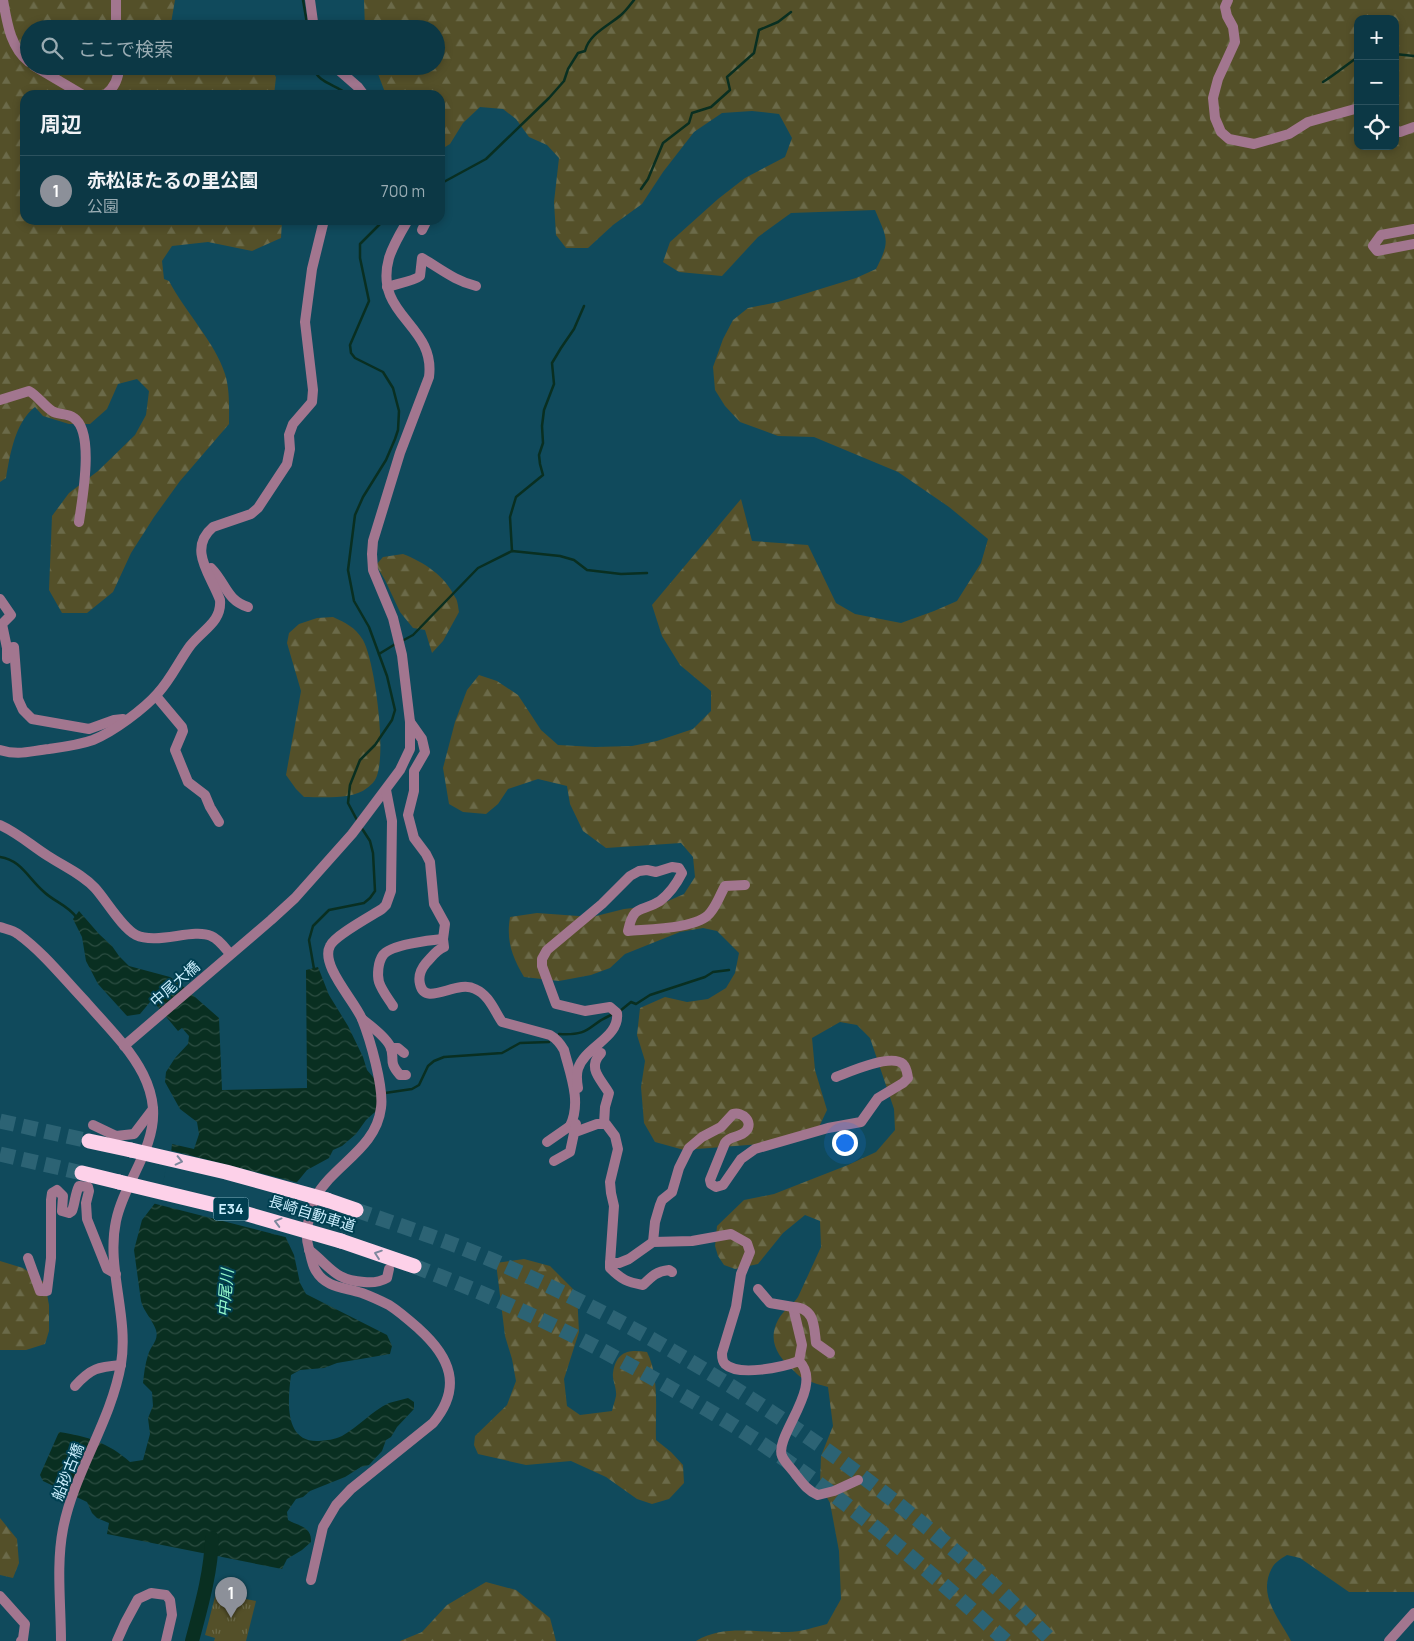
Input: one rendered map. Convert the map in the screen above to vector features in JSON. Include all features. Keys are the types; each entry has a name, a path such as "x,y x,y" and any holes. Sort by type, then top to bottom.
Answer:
{"highway":[{"name":"長崎自動車道","path":"89,1141 226,1172 356,1210"},
{"name":"長崎自動車道","path":"82,1173 223,1207 341,1241 414,1266"}],"street":[{"path":"3,0 12,40 20,53"},
{"path":"116,0 116,20"},
{"path":"310,0 313,20"},
{"path":"1228,0 1224,6 1233,27 1234,42 1218,78 1213,98 1215,118 1222,132 1229,139 1254,144 1289,134 1308,122 1354,109"},
{"path":"49,75 75,90"},
{"path":"111,90 116,84 118,75"},
{"path":"344,75 360,90"},
{"path":"1399,132 1414,127"},
{"path":"0,750 12,754 29,753 82,743 103,735 156,696 195,640 214,623 221,606 200,549 206,535 213,527 251,514 258,508 287,464 290,449 289,434 293,424 312,402 313,390 304,322 312,269 323,225"},
{"path":"405,225 394,244 389,258 387,286 416,279 420,276 422,258 450,277 476,286"},
{"path":"422,230 424,225"},
{"path":"1414,229 1381,235 1373,246 1377,251 1414,244"},
{"name":"中尾大橋","path":"124,1046 295,898 366,816 400,770 410,749 410,722 401,650 396,630 373,570 372,554 373,541 400,453 429,377 430,366 428,354 419,335 392,301 387,286"},
{"path":"0,400 29,391 38,396 54,412 74,418 80,426 86,457 79,522"},
{"path":"205,566 212,568 238,604 248,607"},
{"path":"0,599 11,614 2,624 7,648 7,660"},
{"path":"7,648 14,647 18,699 23,710 32,719 89,729 114,720 127,719"},
{"path":"156,696 182,727 182,734 176,747 177,756 188,782 205,795 219,822"},
{"path":"410,722 422,739 425,752 414,772 414,790 408,815 414,838 430,862 434,904 445,924 444,947 436,952 422,968 419,980 421,988 432,995 459,987 472,987 484,994 502,1022 550,1035 557,1039 564,1050 574,1091 575,1112 570,1152 554,1161"},
{"path":"311,1580 323,1527 336,1505 351,1489 434,1423 446,1404 451,1380 450,1371 445,1360 429,1338 389,1306 362,1293 338,1288 322,1280 315,1269 309,1250 307,1228 315,1198 340,1168 359,1151 373,1133 379,1119 382,1092 362,1019 333,972 329,964 328,954 330,945 336,938 386,905 391,891 392,821 386,790"},
{"path":"0,825 49,857 78,872 95,888 127,928 136,935 150,938 202,933 218,940 230,954"},
{"path":"547,1142 572,1128 580,1112 577,1076 579,1065 585,1056 610,1032 616,1022 617,1013 610,1007 585,1011 556,1004 542,966 542,959 547,950 638,871 656,872 679,868 682,873 678,882 659,901 642,908 632,915 628,931 673,927 700,920 709,915 725,886 745,885"},
{"name":"船砂古橋","path":"0,927 16,932 39,950 124,1046 148,1084 153,1109 151,1131 147,1146 122,1201 116,1221 114,1244 123,1340 121,1365 114,1394 74,1493 63,1529 60,1559 61,1641"},
{"path":"392,1006 379,980 380,963 383,955 388,951 420,941 443,939"},
{"path":"362,1019 372,1026 391,1048 393,1067 403,1075 394,1076 377,1072"},
{"path":"391,1048 398,1048 404,1053"},
{"path":"601,1053 594,1060 594,1066 609,1093 605,1106 604,1124"},
{"path":"653,1242 655,1222 660,1205 662,1200 672,1192 689,1148 721,1127 733,1114 741,1114 747,1118 748,1128 746,1132 728,1139 725,1143 710,1180 711,1184 716,1187 723,1185 741,1159 755,1149 828,1128 861,1122 878,1098 908,1078 907,1070 902,1063 896,1061 876,1062 836,1077"},
{"path":"92,1125 116,1136 134,1134 153,1109"},
{"path":"572,1128 578,1131 604,1124 610,1128 615,1136 618,1149 610,1182 610,1192 614,1206 610,1268 626,1282 643,1285 659,1271 669,1270 672,1272"},
{"path":"28,1258 40,1291 47,1291 51,1258 52,1193 57,1190 61,1193 63,1196 62,1211 69,1213 72,1211 75,1203 76,1191 79,1186 83,1186 88,1187 89,1191 86,1203 87,1219 108,1269 116,1274"},
{"path":"610,1263 619,1263 629,1259 653,1242 692,1241 731,1234 743,1239 747,1243 750,1252 739,1284 736,1307 722,1353 722,1360 731,1368 743,1370 773,1368 799,1361"},
{"path":"309,1250 341,1278 353,1281 381,1281 387,1278 389,1268"},
{"path":"758,1289 770,1302 805,1310 815,1324 816,1343 830,1353"},
{"path":"793,1307 802,1345 799,1361"},
{"path":"799,1361 806,1369 807,1375 803,1395 795,1418 781,1446 782,1456 807,1488 818,1495 834,1491 858,1480"},
{"path":"75,1386 92,1370 100,1367 121,1365"},
{"path":"117,1641 124,1623 138,1599 152,1594 166,1596 170,1600 172,1607 169,1633 166,1641"},
{"path":"0,1596 25,1624 21,1641"},
{"path":"1389,1641 1414,1613"}],"green space":[{"path":"0,0 175,0 172,20 20,20 20,75 275,75 275,90 20,90 20,225 282,225 281,238 252,251 208,242 172,246 162,261 164,279 169,281 207,339 225,374 228,386 229,424 180,481 154,517 131,553 113,592 87,613 62,613 49,590 52,516 69,493 98,471 135,435 146,415 149,391 137,379 118,384 107,409 90,424 69,424 43,416 35,407 28,413 18,430 6,478 0,482"},
{"path":"364,0 1414,0 1414,1592 1349,1592 1300,1558 1287,1555 1273,1566 1268,1578 1267,1588 1271,1606 1291,1641 696,1641 707,1636 729,1631 793,1632 827,1624 841,1599 839,1551 830,1503 820,1485 821,1456 833,1426 828,1387 799,1376 783,1360 774,1342 775,1328 778,1320 798,1297 821,1247 820,1221 805,1215 783,1233 758,1264 735,1269 724,1265 718,1256 715,1246 717,1226 744,1200 774,1194 876,1152 895,1130 894,1109 870,1038 857,1025 840,1022 812,1038 815,1070 827,1110 819,1127 761,1144 684,1150 655,1142 644,1123 641,1087 645,1061 637,1035 640,1008 665,997 687,1002 708,999 726,988 735,973 739,953 717,931 703,928 680,932 625,954 610,968 591,975 559,981 524,977 511,948 509,934 510,917 537,913 592,917 624,909 659,905 684,894 695,877 693,857 681,843 606,848 583,831 570,804 567,786 538,779 508,789 498,804 486,814 463,812 449,804 443,768 455,722 467,690 479,675 497,681 518,695 541,730 558,745 632,746 657,741 693,729 711,711 711,691 680,665 662,636 652,605 741,499 752,541 808,545 836,603 855,614 901,623 957,601 981,563 988,539 949,507 898,472 814,437 778,436 740,422 725,406 715,390 713,367 723,339 733,320 748,308 778,302 856,278 876,269 884,252 885,234 875,210 791,213 758,237 722,276 679,272 663,262 670,242 718,199 745,178 785,157 792,138 779,114 752,111 722,113 694,132 663,172 642,204 613,225 588,248 566,248 556,235 554,202 559,158 547,145 529,137 516,119 503,109 480,107 463,123 450,144 445,147 445,90 384,90 378,75 445,75 445,20 365,20"},
{"path":"403,554 419,561 440,576 451,589 457,602 459,612 443,641 432,653 425,630 413,628 400,612 376,565 383,557"},
{"path":"333,617 346,623 357,632 363,640 367,651 372,668 378,710 380,732 379,769 374,782 361,792 337,797 304,797 286,775 301,691 287,643 289,633 299,624 317,618"},
{"path":"524,1259 550,1266 577,1293 579,1332 564,1379 567,1406 580,1415 612,1411 616,1398 613,1373 617,1360 624,1353 635,1351 647,1352 654,1373 656,1440 683,1465 684,1483 669,1499 652,1504 637,1499 606,1477 571,1461 526,1465 478,1454 474,1445 475,1436 507,1405 516,1381 505,1336 496,1263"},
{"path":"0,1261 23,1268 45,1283 49,1305 49,1331 45,1344 26,1350 0,1350"},
{"path":"0,1518 17,1539 19,1563 13,1578 0,1575"},
{"path":"486,1582 516,1590 550,1618 556,1641 400,1641 422,1632 447,1605"},
{"path":"216,1593 256,1601 246,1641 214,1641 215,1638 205,1635"}],"water":[{"path":"79,911 129,966 170,977 219,1018 222,1090 307,1088 306,970 318,967 329,995 348,1026 367,1070 385,1091 375,1112 366,1120 356,1134 342,1146 333,1150 329,1158 307,1170 293,1187 282,1217 286,1238 294,1255 300,1283 306,1294 387,1335 392,1346 390,1354 337,1363 324,1368 300,1370 291,1375 289,1396 290,1418 299,1435 307,1440 319,1441 342,1436 389,1403 408,1398 414,1402 414,1409 397,1427 391,1437 386,1440 382,1451 369,1465 361,1467 345,1477 310,1491 303,1497 296,1499 287,1512 288,1520 304,1527 311,1537 311,1542 287,1559 282,1569 107,1534 109,1523 97,1518 92,1513 87,1502 43,1481 40,1475 59,1432 97,1441 122,1455 130,1462 143,1460 150,1434 148,1418 153,1406 152,1392 143,1383 147,1358 157,1334 141,1301 134,1250 142,1220 159,1198 172,1144 194,1149 199,1134 197,1122 180,1109 165,1082 166,1072 175,1058 188,1044 189,1036 182,1028 178,1031 153,1001 140,1014 127,1016 98,984 86,961 82,937 73,919"}],"pier":[{"path":"169,1150 299,1183 295,1188 285,1217 289,1238 152,1203 164,1178"}],"waterway":[{"path":"303,0 306,20"},
{"path":"445,181 486,159 564,81 568,69 578,53 585,51 590,40 623,13 634,0"},
{"path":"641,189 648,179 663,143 689,123 692,113 711,107 730,90 727,77 754,53 759,30 778,22 791,12"},
{"path":"1399,54 1414,56"},
{"path":"1323,82 1354,60"},
{"path":"317,75 342,90"},
{"path":"358,822 348,803 350,785 360,760 375,745 392,720 395,710 387,676 369,627 354,601 348,570 355,515 363,497 386,460 398,430 399,411 393,388 383,372 355,358 351,353 350,345 369,301 360,258 360,244 379,225"},
{"path":"512,551 510,517 516,497 543,475 539,455 543,443 542,426 544,410 554,384 552,363 574,329 584,306"},
{"path":"402,641 413,635 478,568 512,551 560,556 574,560 587,570 621,574 647,573"},
{"path":"379,654 397,643"},
{"path":"314,969 309,940 313,926 329,910 364,903 375,891 373,853 370,841 361,827"},
{"path":"0,857 19,866 43,891 77,918"},
{"path":"620,1011 631,1002 636,1004 650,995 705,977 713,972 729,970"},
{"path":"559,1034 584,1032 611,1015"},
{"path":"385,1093 412,1089 419,1085 428,1066 444,1057 502,1053 520,1043 549,1042"},
{"name":"中尾川","path":"192,1641 208,1577 212,1538"}],"tunnel":[{"path":"0,1121 89,1141"},
{"path":"0,1154 82,1173"},
{"path":"356,1210 492,1260 569,1296 644,1335 718,1378 860,1474 927,1527 991,1583 1052,1641"},
{"path":"414,1266 524,1312 583,1340 668,1386 761,1443 870,1523 1006,1641"}],"place":[{"name":"赤松ほたるの里公園","path":"231,1618"}]}
